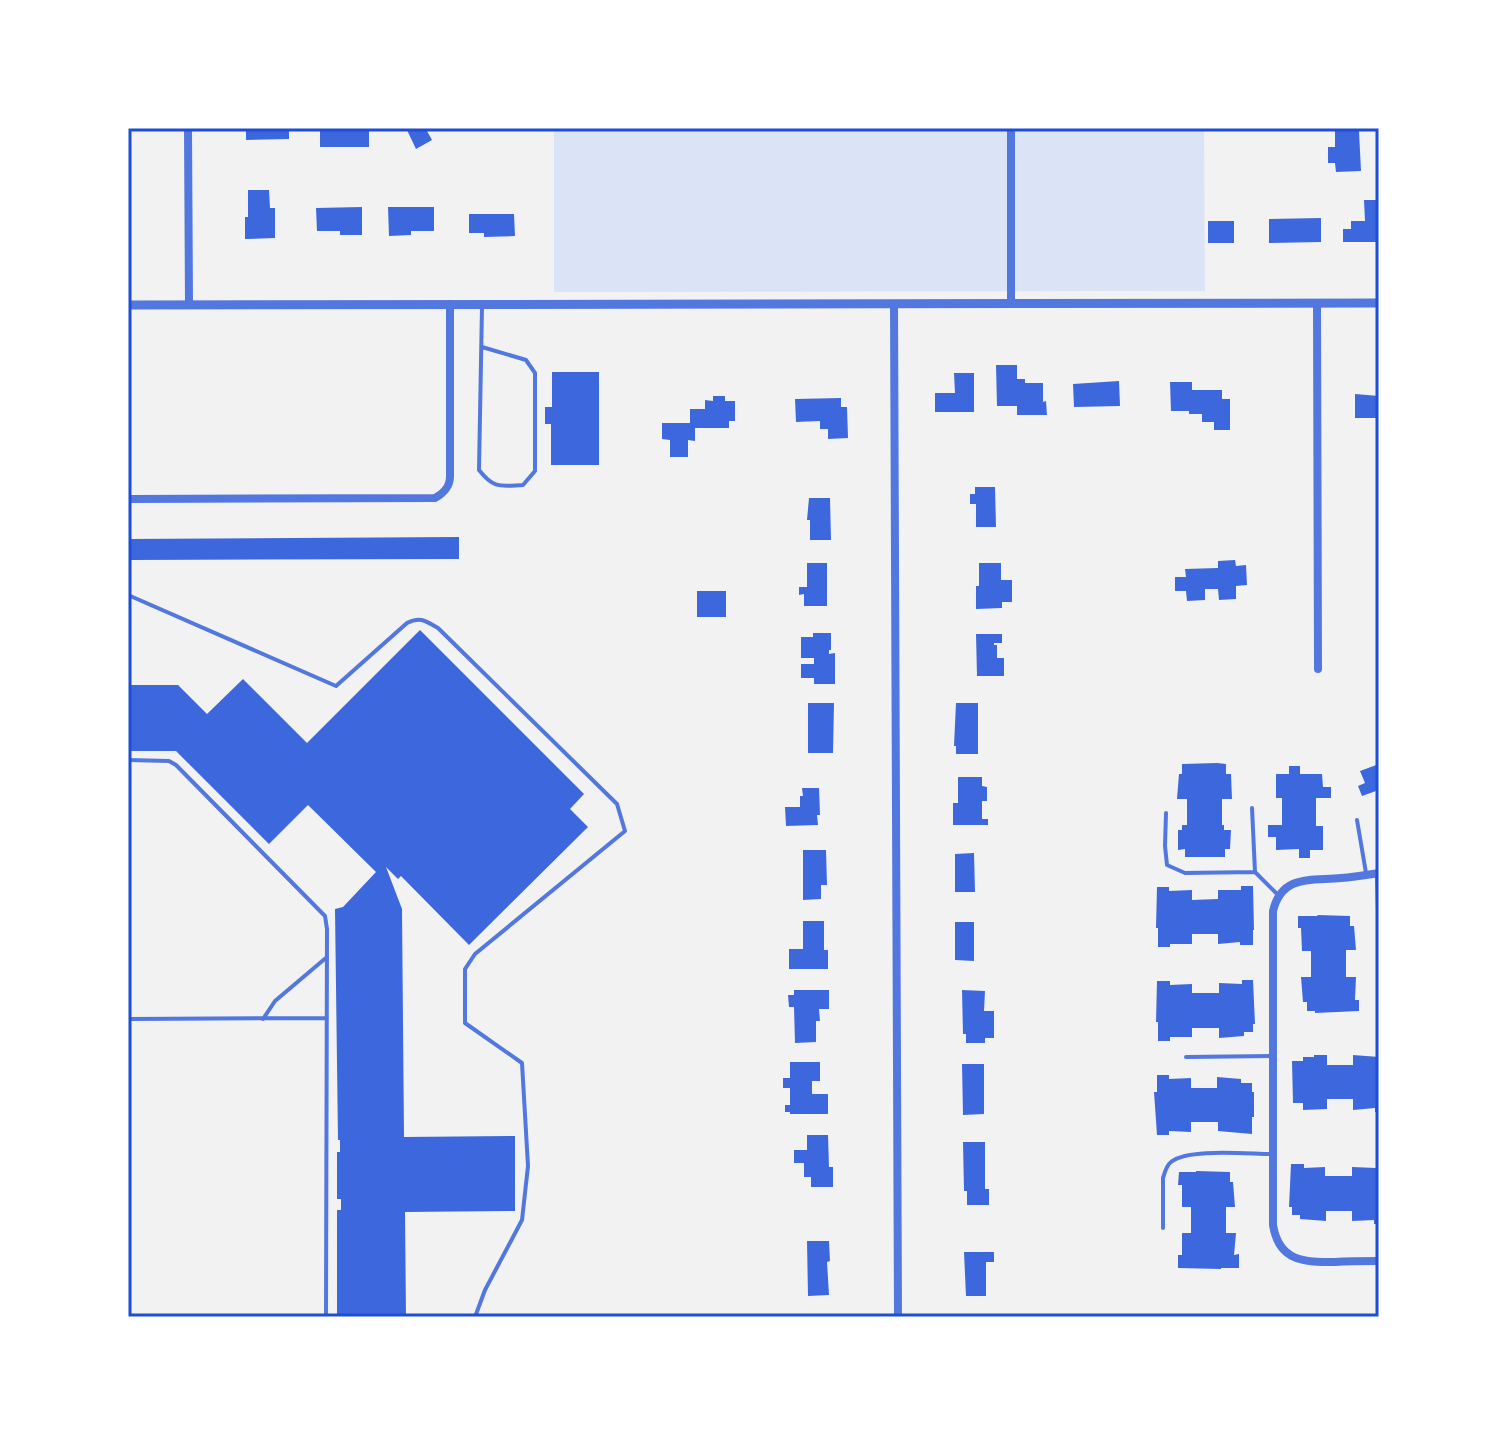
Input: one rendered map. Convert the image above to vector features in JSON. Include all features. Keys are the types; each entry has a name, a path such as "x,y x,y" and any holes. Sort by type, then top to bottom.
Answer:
{"street":[{"path":"188,128 189,305"},
{"path":"1011,128 1011,304"},
{"path":"1317,303 1318,669"},
{"path":"128,305 1379,303"},
{"path":"128,499 435,498 440,495 446,490 450,476 450,304"},
{"path":"894,304 898,1317"},
{"path":"1374,874 1298,881 1279,896 1273,911 1273,1225 1276,1238 1285,1251 1307,1262 1379,1261"}],"lane":[{"path":"482,304 479,470 489,482 503,486 523,485 535,471 535,373 526,360 482,347"},
{"path":"128,595 336,686 407,623 422,619 438,628 617,804 625,831 475,954 465,969 465,1023 522,1063 528,1166 522,1220 485,1290 475,1317"},
{"path":"128,760 169,761 176,765 325,916 326,1317"},
{"path":"1252,808 1255,872 1279,896"},
{"path":"1166,813 1167,865 1185,873 1255,872"},
{"path":"1357,820 1374,874 1379,946"},
{"path":"263,1019 275,1001 327,957"},
{"path":"128,1019 327,1018"},
{"path":"1186,1057 1273,1056"},
{"path":"1163,1228 1163,1178 1169,1163 1190,1154 1273,1154"}],"shaded area":[{"path":"554,128 1204,128 1205,291 554,292"}],"building":[{"path":"246,128 289,128 289,139 246,140"},
{"path":"320,128 369,128 369,147 320,147"},
{"path":"406,128 433,128 427,131 432,140 416,149"},
{"path":"1335,131 1359,131 1361,171 1336,172 1335,163 1328,163 1328,147 1335,147"},
{"path":"248,190 269,190 270,208 275,208 275,238 245,239"},
{"path":"1364,200 1379,200 1379,242 1343,242 1343,229 1351,229 1351,221 1365,221"},
{"path":"362,207 362,235 317,231 316,208"},
{"path":"388,207 434,207 434,231 411,231 411,235 389,236"},
{"path":"469,214 514,214 515,236 484,237 484,233 469,233"},
{"path":"1321,218 1321,242 1269,243 1269,219"},
{"path":"1208,221 1234,221 1234,243 1208,243"},
{"path":"996,365 1017,365 1017,379 1025,379 1025,383 1043,383 1047,415 1017,415 1017,406 997,406"},
{"path":"552,372 599,372 599,465 551,465 551,424 545,424 545,407 552,407"},
{"path":"954,373 974,373 974,412 935,412 935,393 955,393"},
{"path":"1119,381 1120,406 1074,407 1073,384"},
{"path":"1170,382 1192,382 1192,390 1222,390 1222,399 1230,399 1230,430 1214,430 1214,422 1202,422 1202,414 1171,411"},
{"path":"1355,394 1379,396 1379,418 1355,418"},
{"path":"713,396 725,396 725,401 735,401 735,421 729,421 729,428 695,428 695,441 688,440 688,457 670,457 670,440 662,439 662,423 690,423 690,409 705,409 705,400 713,401"},
{"path":"841,398 841,407 847,407 848,438 828,439 828,429 820,429 820,421 796,422 795,399"},
{"path":"975,487 995,487 996,527 976,527 976,504 970,504 970,494 975,494"},
{"path":"809,498 830,498 831,540 810,540 810,520 807,520"},
{"path":"459,537 459,559 128,560 128,539"},
{"path":"1235,560 1236,566 1246,565 1247,585 1236,586 1236,599 1219,600 1218,589 1205,589 1205,600 1187,601 1186,591 1175,591 1175,577 1186,577 1185,569 1218,568 1218,561"},
{"path":"807,563 827,563 827,606 804,606 804,594 799,595 799,587 807,587"},
{"path":"979,563 1001,563 1001,580 1012,580 1012,602 1002,602 1002,608 976,609"},
{"path":"697,591 726,591 726,617 697,617"},
{"path":"420,630 584,794 570,809 588,827 469,945 401,876 398,879 386,867 402,909 404,1137 515,1136 515,1211 405,1212 406,1317 337,1317 337,1210 341,1210 341,1199 337,1199 340,1140 335,909 343,907 376,872 308,805 269,844 176,751 128,751 128,685 178,685 207,714 243,679 307,743"},
{"path":"813,633 831,633 829,654 835,653 835,684 814,684 814,678 801,678 801,664 814,664 814,658 801,658 801,637 813,637"},
{"path":"976,634 1002,634 1002,643 994,645 997,645 997,658 1004,658 1004,676 977,676"},
{"path":"808,703 834,703 833,753 808,753"},
{"path":"956,703 978,703 978,754 956,754"},
{"path":"1182,764 1226,764 1226,774 1231,774 1232,799 1222,799 1222,825 1224,830 1231,830 1230,849 1225,849 1225,857 1185,857 1185,849 1178,850 1178,830 1182,830 1182,825 1187,825 1187,799 1177,799"},
{"path":"1379,764 1379,799 1376,791 1362,796 1358,786 1365,783 1360,771"},
{"path":"1289,766 1300,766 1300,774 1322,774 1323,787 1331,787 1331,798 1316,798 1316,826 1323,826 1323,850 1310,850 1310,858 1299,858 1299,849 1276,850 1276,837 1268,837 1268,825 1282,825 1282,798 1276,798 1276,774 1289,774"},
{"path":"958,777 982,777 982,786 987,787 987,801 982,801 982,819 988,819 988,825 953,825 953,803 958,803"},
{"path":"802,788 819,788 818,825 786,826 785,807 800,807"},
{"path":"803,850 826,850 827,885 821,885 821,899 803,900"},
{"path":"974,853 975,892 955,892 955,854"},
{"path":"1241,886 1253,886 1253,945 1240,945 1240,942 1218,944 1218,934 1192,934 1192,944 1158,947 1157,887 1169,887 1169,891 1192,890 1192,900 1218,899 1218,890 1241,890"},
{"path":"1298,916 1350,916 1356,950 1346,950 1346,977 1356,977 1355,1000 1359,1000 1359,1011 1315,1013 1307,1011 1307,1002 1303,1002 1301,977 1311,977 1311,951 1302,951"},
{"path":"803,921 824,921 824,950 828,950 828,969 789,969 789,949 803,949"},
{"path":"955,922 974,922 974,961 955,960"},
{"path":"1242,980 1253,980 1253,1032 1219,1038 1219,1028 1192,1028 1192,1037 1170,1037 1170,1041 1158,1041 1157,981 1170,981 1170,985 1192,984 1192,993 1219,993 1219,983 1242,984"},
{"path":"794,990 829,990 829,1009 819,1009 820,1021 816,1021 816,1042 795,1043 794,1007 789,1007 788,995 794,995"},
{"path":"962,990 985,991 984,1011 994,1011 994,1038 985,1038 985,1043 966,1043"},
{"path":"1327,1055 1327,1065 1353,1065 1353,1055 1379,1057 1379,1112 1375,1112 1375,1108 1353,1110 1353,1099 1327,1099 1327,1109 1303,1110 1303,1103 1293,1103 1292,1061 1303,1061 1303,1057"},
{"path":"790,1062 820,1062 820,1081 812,1081 812,1094 828,1094 828,1114 785,1112 785,1105 790,1105 790,1088 783,1088 783,1078 790,1078"},
{"path":"962,1064 984,1064 984,1114 963,1115"},
{"path":"1157,1075 1169,1075 1169,1079 1191,1078 1191,1088 1217,1088 1217,1077 1252,1083 1252,1134 1218,1131 1218,1122 1191,1122 1191,1132 1169,1131 1169,1135 1157,1135 1154,1092 1157,1092"},
{"path":"807,1135 828,1135 833,1187 811,1187 811,1177 804,1177 804,1163 794,1163 794,1150 807,1150"},
{"path":"963,1142 985,1142 985,1189 989,1189 989,1205 967,1205"},
{"path":"1291,1164 1304,1164 1304,1168 1325,1167 1325,1176 1352,1176 1352,1167 1376,1168 1379,1172 1379,1224 1374,1224 1374,1220 1352,1221 1352,1211 1326,1211 1326,1221 1300,1219 1300,1215 1292,1215 1292,1207 1289,1207"},
{"path":"1179,1172 1230,1172 1235,1207 1226,1207 1226,1233 1236,1233 1234,1255 1239,1254 1239,1268 1178,1268 1178,1255 1182,1255 1182,1233 1191,1233 1191,1207 1182,1207"},
{"path":"807,1241 829,1241 829,1295 808,1296"},
{"path":"964,1252 994,1252 994,1262 986,1262 986,1296 966,1296"}]}
